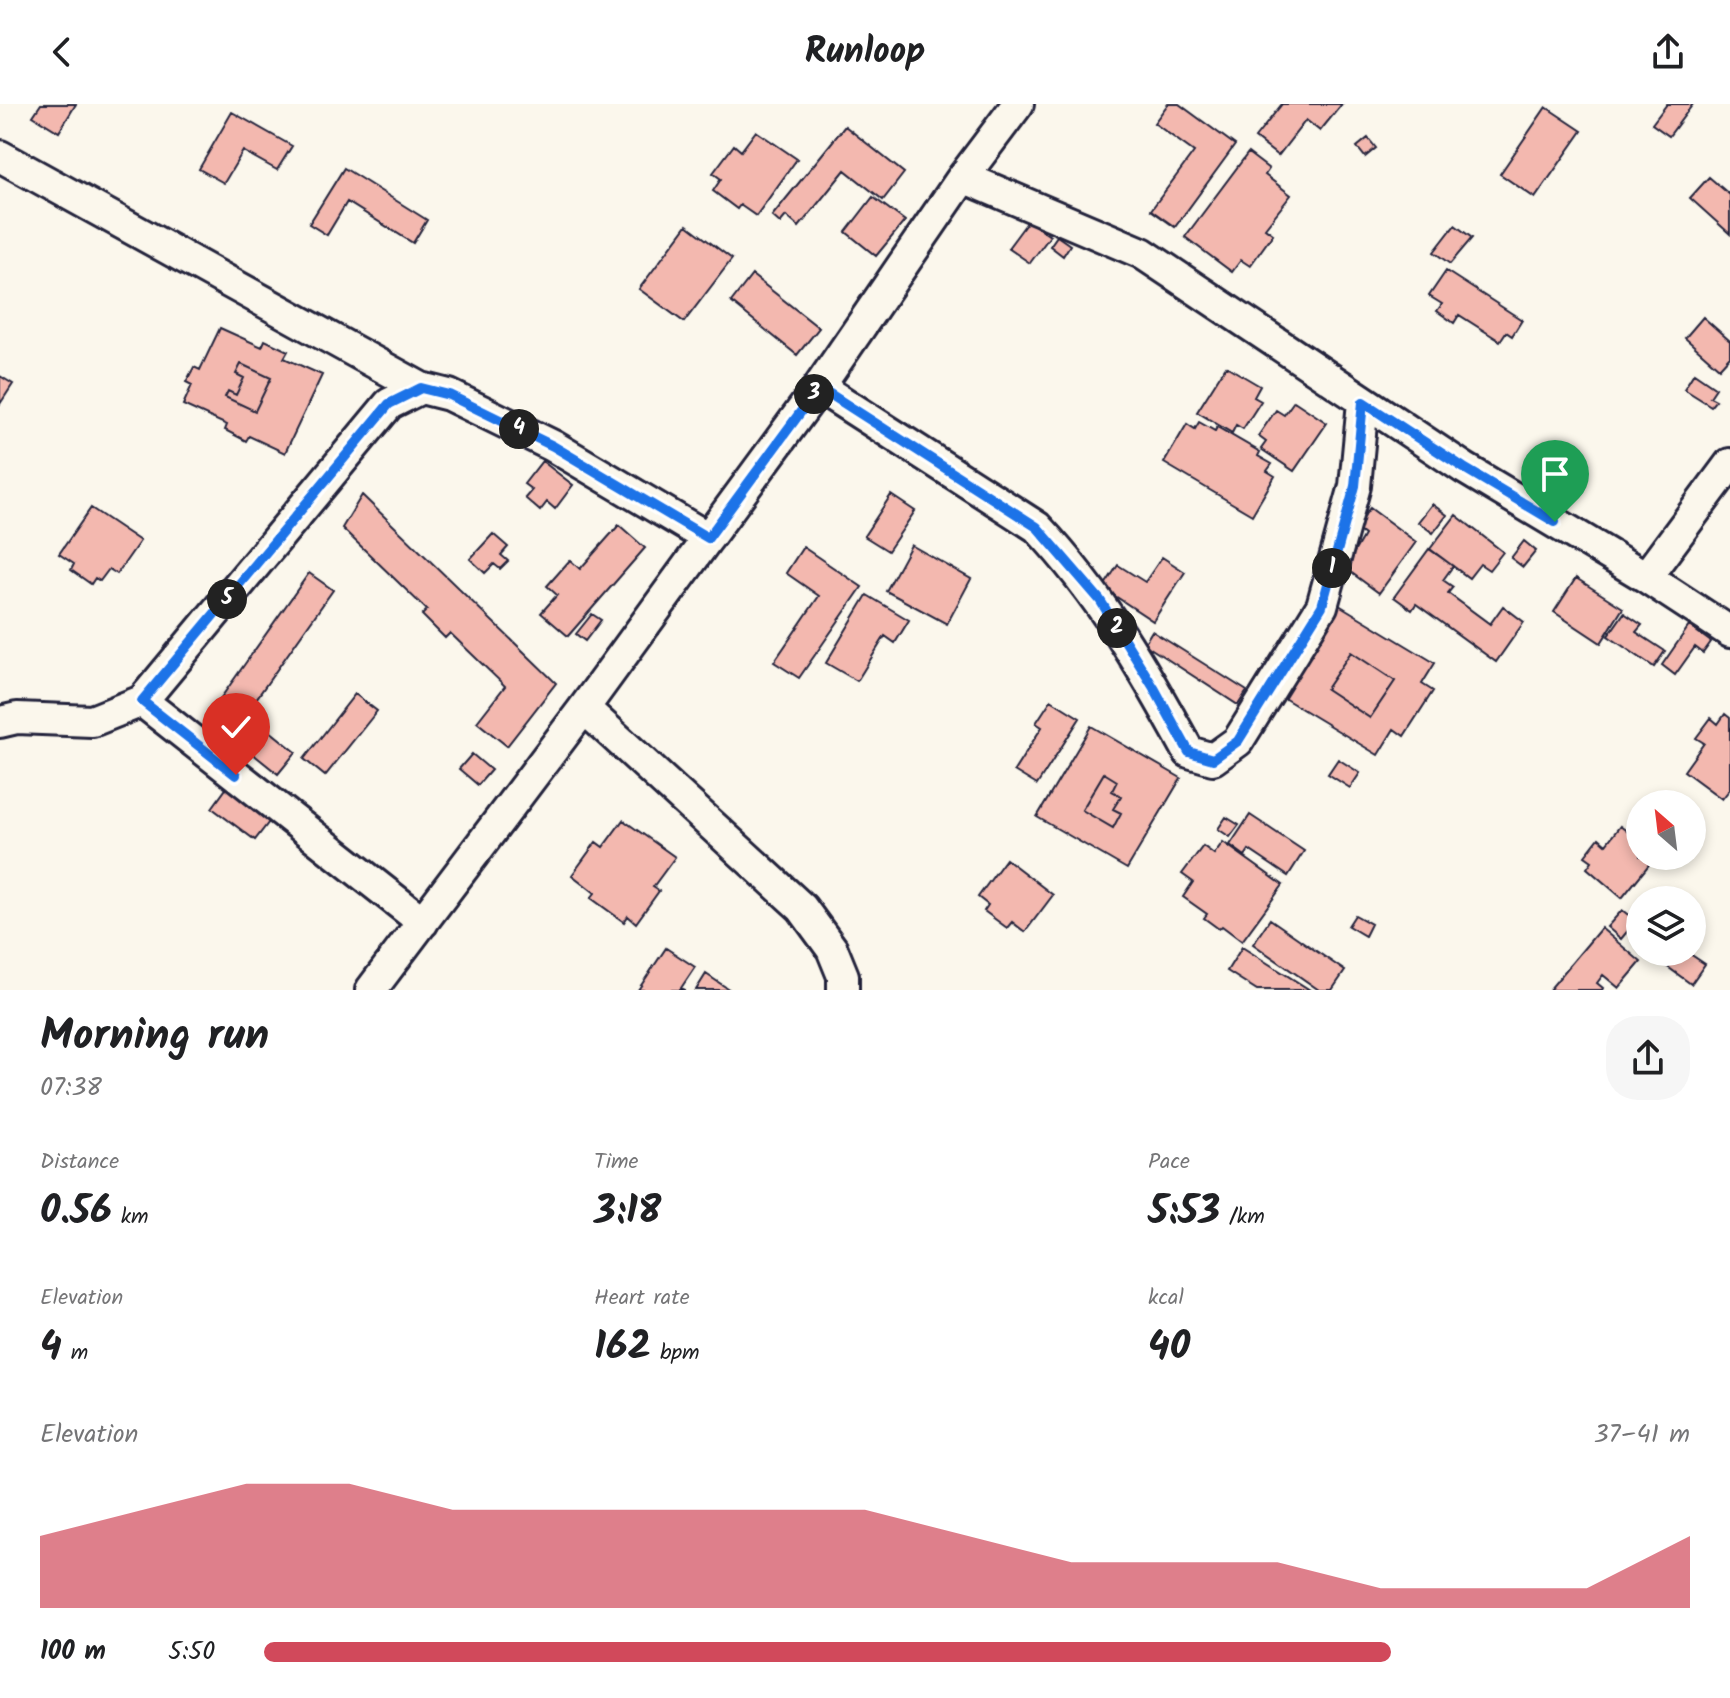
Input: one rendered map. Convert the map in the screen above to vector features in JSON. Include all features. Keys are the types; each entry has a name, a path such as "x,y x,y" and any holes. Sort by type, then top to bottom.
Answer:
{"street":[{"path":"371,990 584,708 819,387 963,177 1018,104"},
{"path":"0,156 421,388 449,395 553,446 708,538"},
{"path":"963,177 1142,253 1464,468 1646,577 1730,632"},
{"path":"819,387 1037,527 1100,600 1189,752 1213,759 1238,741 1322,606 1355,486 1363,402"},
{"path":"0,722 17,718 92,721 142,701 389,404 421,388"},
{"path":"1646,577 1730,464"},
{"path":"142,701 423,922"},
{"path":"584,708 802,908 832,949 843,976 843,990"}],"building":[{"path":"41,104 76,104 59,132 33,116"},
{"path":"1168,104 1179,104 1235,145 1175,227 1151,210 1194,152 1154,123"},
{"path":"1282,104 1342,104 1320,131 1306,120 1278,156 1255,138"},
{"path":"1667,104 1693,104 1669,136 1652,124"},
{"path":"1546,107 1582,131 1535,198 1500,174"},
{"path":"232,112 292,146 277,170 243,151 224,183 199,169"},
{"path":"845,126 904,173 883,200 845,170 799,227 786,216 780,223 772,216"},
{"path":"756,131 797,159 756,216 740,205 737,209 713,191 721,179 713,173 734,145 741,151"},
{"path":"1368,138 1376,148 1365,157 1357,147"},
{"path":"1248,153 1269,169 1265,175 1291,195 1265,228 1273,234 1250,266 1241,260 1232,272 1185,237"},
{"path":"344,168 427,220 413,243 347,202 327,235 309,224"},
{"path":"1709,177 1730,195 1730,234 1690,198"},
{"path":"873,197 905,221 876,256 846,232"},
{"path":"1028,221 1050,236 1030,263 1008,248"},
{"path":"687,225 732,259 684,322 639,289"},
{"path":"1455,225 1472,238 1450,264 1434,252"},
{"path":"1057,236 1070,245 1063,256 1050,246"},
{"path":"1446,271 1522,320 1512,336 1506,332 1500,341 1459,315 1454,323 1437,311 1442,304 1429,296"},
{"path":"752,275 819,328 797,355 731,302"},
{"path":"1703,317 1730,341 1730,356 1719,368 1685,338"},
{"path":"220,328 262,347 265,340 288,351 284,358 322,375 285,453 249,436 246,441 225,430 227,425 183,405 192,385 186,382 194,367 200,370","holes":["241,364 271,378 255,411 225,397 228,391 236,395 244,378 236,374"]},
{"path":"241,364 271,378 255,411 225,397 228,391 236,395 244,378 236,374"},
{"path":"1226,366 1260,386 1254,397 1261,401 1243,429 1236,425 1232,433 1197,412"},
{"path":"1694,373 1716,388 1710,397 1716,400 1711,406 1684,389"},
{"path":"0,376 13,384 0,404"},
{"path":"1294,401 1327,423 1294,471 1261,449 1266,442 1258,436 1276,410 1284,415"},
{"path":"1199,422 1215,431 1217,427 1260,452 1258,456 1272,464 1267,471 1275,476 1252,515 1164,463 1187,424 1195,429"},
{"path":"542,461 573,485 555,509 547,502 540,511 525,498 532,490 524,484"},
{"path":"362,495 556,683 507,746 477,722 505,686 450,633 445,638 422,615 427,610 342,528"},
{"path":"891,495 915,511 888,551 864,536"},
{"path":"1432,504 1447,515 1433,533 1418,522"},
{"path":"91,508 140,541 117,574 109,569 100,581 95,578 91,584 71,570 74,564 59,554"},
{"path":"1370,508 1416,542 1379,593 1345,568 1364,535 1355,528"},
{"path":"1456,515 1503,552 1489,570 1480,564 1469,578 1430,549"},
{"path":"619,525 645,548 568,636 541,613 557,595 547,586 570,560 580,569"},
{"path":"493,534 508,547 501,555 508,561 500,569 494,564 485,573 470,559"},
{"path":"1524,541 1536,551 1523,567 1511,558"},
{"path":"911,545 971,579 947,624 886,591"},
{"path":"803,547 862,587 799,678 774,662 819,596 786,573"},
{"path":"1429,549 1453,566 1443,580 1453,587 1448,593 1490,624 1503,606 1524,622 1496,662 1416,604 1412,610 1394,597"},
{"path":"1162,557 1185,572 1153,621 1103,588 1118,565 1145,582"},
{"path":"309,573 333,590 230,736 206,719"},
{"path":"1576,578 1623,608 1601,643 1554,612"},
{"path":"867,595 909,620 895,643 885,636 857,681 826,663"},
{"path":"1339,605 1435,663 1422,684 1433,691 1404,736 1394,729 1378,755 1282,697","holes":["1351,652 1395,681 1370,718 1326,689"]},
{"path":"1624,613 1642,625 1636,632 1665,651 1654,667 1608,636"},
{"path":"592,614 601,620 585,641 576,634"},
{"path":"1689,626 1711,642 1703,653 1695,647 1675,675 1662,665"},
{"path":"1152,631 1247,691 1238,705 1144,644"},
{"path":"1351,652 1395,681 1370,718 1326,689"},
{"path":"355,694 377,711 325,776 304,759"},
{"path":"1051,700 1080,718 1037,785 1014,771 1042,727 1036,723"},
{"path":"1725,714 1730,718 1730,789 1722,799 1684,771 1704,743 1696,738 1711,718 1718,724"},
{"path":"250,715 296,752 278,774 232,737"},
{"path":"1091,726 1181,778 1127,869 1037,817","holes":["1104,773 1117,781 1112,791 1121,796 1113,809 1121,813 1113,828 1082,810"]},
{"path":"472,754 491,770 478,785 459,769"},
{"path":"1338,759 1360,773 1350,788 1328,774"},
{"path":"1104,773 1117,781 1112,791 1121,796 1113,809 1121,813 1113,828 1082,810"},
{"path":"228,786 272,818 255,840 212,808"},
{"path":"1250,815 1304,851 1288,876 1249,850 1245,856 1230,845"},
{"path":"1226,817 1239,825 1230,837 1218,829"},
{"path":"623,820 675,857 653,887 659,891 636,923 628,916 624,922 591,898 595,893 572,875 596,842 603,847"},
{"path":"1620,826 1626,830 1626,870 1645,870 1632,886 1626,886 1622,898 1587,868 1592,861 1585,856 1599,838 1606,844"},
{"path":"1223,842 1283,885 1242,941 1222,926 1219,929 1204,918 1207,914 1183,897 1193,882 1182,874 1203,846 1214,854"},
{"path":"1006,859 1053,895 1025,932 1012,922 1007,928 984,911 988,905 978,897"},
{"path":"1622,910 1626,913 1626,933 1621,939 1607,927"},
{"path":"1355,915 1371,924 1365,936 1348,926"},
{"path":"1270,919 1345,971 1332,990 1319,990 1253,944"},
{"path":"1601,928 1626,949 1626,966 1638,966 1619,988 1603,975 1597,983 1602,990 1549,990"},
{"path":"1242,947 1310,990 1257,990 1227,971"},
{"path":"666,948 695,967 681,988 685,990 638,990"},
{"path":"1666,966 1704,966 1691,984"},
{"path":"706,974 730,990 696,990"}],"route":[{"path":"236,775 142,701 389,404 421,388 449,395 553,446 708,538 819,387 1037,527 1100,600 1189,752 1213,759 1238,741 1322,606 1355,486 1363,402 1464,468 1555,522"}]}
